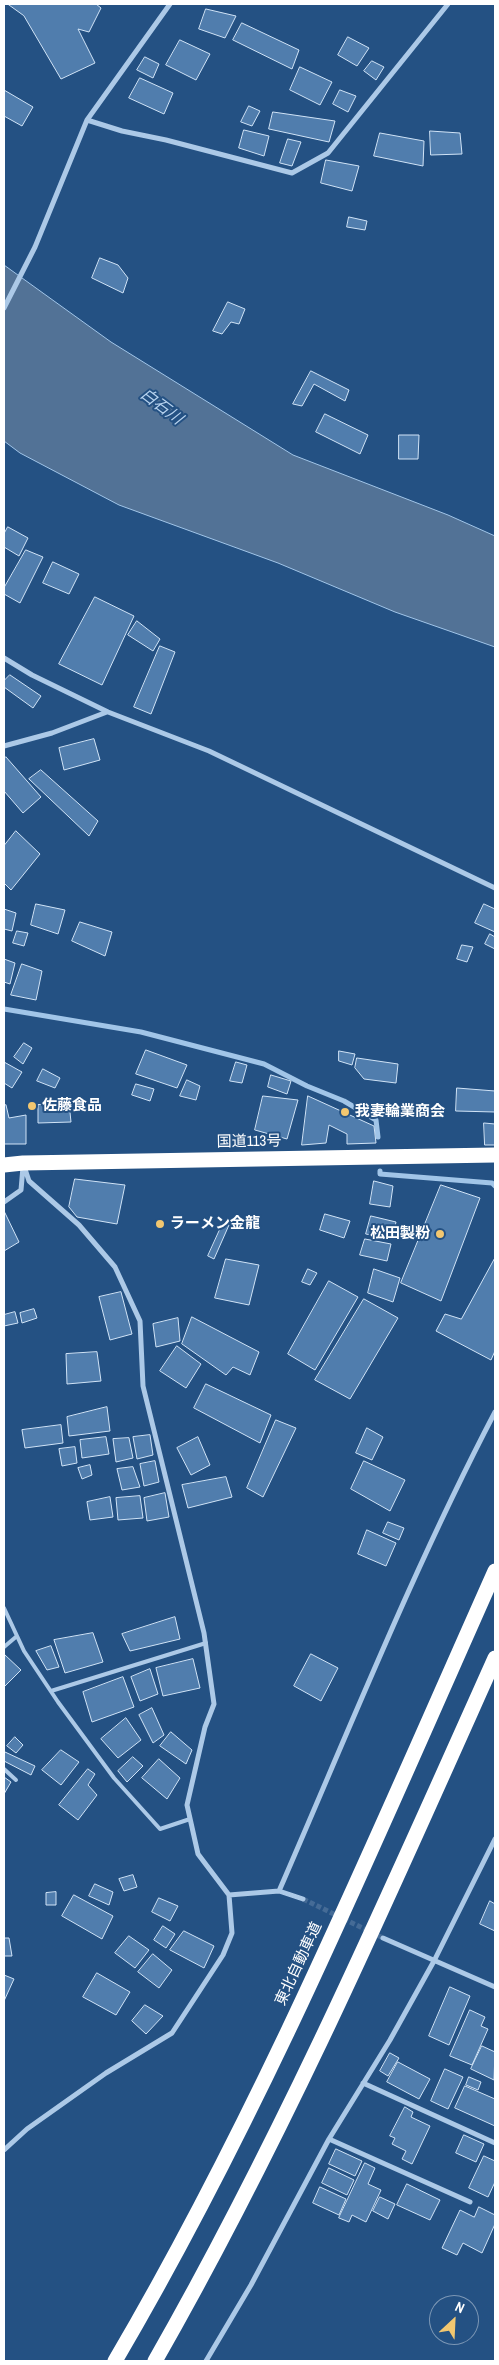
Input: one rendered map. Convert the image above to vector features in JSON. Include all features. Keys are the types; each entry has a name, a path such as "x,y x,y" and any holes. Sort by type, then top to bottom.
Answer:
{"highway":[{"name":"国道113号","path":"4,1165 23,1163 495,1155"},
{"name":"東北自動車道","path":"115,2361 144,2312 231,2148 350,1898 495,1571"},
{"path":"155,2361 251,2182 307,2069 413,1842 495,1658"}],"street":[{"path":"4,308 35,247 87,120 170,4"},
{"path":"87,120 122,131 166,140 292,174 328,153 448,4"},
{"path":"4,658 32,675 108,712 209,751 495,888"},
{"path":"4,746 52,733 108,712"},
{"path":"4,1202 21,1190 23,1163"},
{"path":"4,2150 27,2129 106,2072 172,2033 223,1955 232,1933 229,1894 198,1854 187,1805 205,1727 214,1704 206,1643 143,1386 140,1321 115,1266 79,1225 29,1181 23,1163"},
{"path":"279,1891 397,1621 469,1462 495,1412"},
{"path":"206,2361 251,2285 328,2139 434,1961 495,1839"},
{"path":"229,1894 279,1891 303,1899"},
{"path":"383,1938 495,1987"},
{"path":"363,2083 495,2143"},
{"path":"328,2139 470,2202"}],"lane":[{"path":"4,1608 24,1652 114,1778 160,1829 190,1819"},
{"path":"4,1648 17,1636"},
{"path":"51,1691 206,1643"},
{"path":"4,1769 16,1780"}],"water":[{"name":"白石川","path":"4,265 111,342 293,455 448,515 495,536 495,647 395,612 278,563 119,505 20,453 4,441"}],"building":[{"path":"8,4 96,4 101,8 89,32 78,29 95,63 61,79 24,16"},
{"path":"206,9 236,16 225,38 199,29"},
{"path":"242,23 299,50 292,69 233,40"},
{"path":"348,37 369,48 357,66 338,55"},
{"path":"180,40 210,54 196,80 166,65"},
{"path":"145,57 159,64 153,78 137,70"},
{"path":"372,61 384,67 376,80 364,71"},
{"path":"300,67 332,82 320,105 290,90"},
{"path":"140,78 173,93 164,114 129,98"},
{"path":"4,90 33,107 22,126 4,116"},
{"path":"340,90 356,96 348,112 333,104"},
{"path":"249,106 260,111 252,126 241,122"},
{"path":"273,112 335,121 329,142 269,129"},
{"path":"244,130 269,136 264,156 239,148"},
{"path":"430,131 460,133 462,154 431,155"},
{"path":"380,133 424,141 423,166 374,156"},
{"path":"288,139 301,142 292,166 280,163"},
{"path":"326,160 359,166 352,191 321,183"},
{"path":"349,217 367,221 365,230 347,227"},
{"path":"100,258 118,265 128,278 123,293 92,278"},
{"path":"228,302 245,309 239,324 231,322 222,334 213,331"},
{"path":"311,371 349,390 345,401 314,384 302,406 293,404"},
{"path":"325,414 368,435 360,454 316,432"},
{"path":"399,435 419,435 418,459 399,459"},
{"path":"8,527 28,538 19,556 4,547 4,534"},
{"path":"26,550 43,557 20,603 4,594 4,588"},
{"path":"53,562 79,574 69,594 43,583"},
{"path":"95,597 134,616 102,685 59,664"},
{"path":"137,621 160,639 153,651 128,635"},
{"path":"160,646 175,652 151,714 134,707"},
{"path":"10,675 41,696 33,708 4,687 4,681"},
{"path":"94,739 100,760 64,770 59,748"},
{"path":"6,757 41,797 23,813 4,791 4,759"},
{"path":"41,770 98,821 89,836 29,779"},
{"path":"16,831 40,854 11,890 4,883 4,846"},
{"path":"36,904 65,910 58,934 31,925"},
{"path":"484,904 495,909 495,932 475,923"},
{"path":"4,909 16,913 12,931 4,929"},
{"path":"80,922 112,932 105,956 72,941"},
{"path":"17,931 28,933 24,946 13,943"},
{"path":"490,934 495,937 495,949 485,944"},
{"path":"462,945 473,947 467,962 457,959"},
{"path":"4,959 15,963 10,984 4,982"},
{"path":"22,964 42,971 36,1000 11,995"},
{"path":"24,1043 32,1048 23,1064 14,1057"},
{"path":"146,1050 187,1065 177,1088 136,1074"},
{"path":"339,1051 355,1054 352,1065 339,1061"},
{"path":"357,1058 398,1064 396,1083 364,1079 355,1068"},
{"path":"4,1062 22,1072 12,1088 4,1083"},
{"path":"236,1062 247,1065 242,1083 230,1081"},
{"path":"43,1069 60,1078 55,1088 37,1081"},
{"path":"271,1075 291,1081 287,1094 268,1087"},
{"path":"187,1080 200,1086 196,1100 180,1096"},
{"path":"136,1084 154,1089 150,1101 132,1095"},
{"path":"457,1088 495,1091 495,1112 456,1111"},
{"path":"263,1096 298,1100 287,1139 255,1130"},
{"path":"308,1096 374,1126 376,1143 347,1144 347,1134 329,1125 326,1143 302,1145"},
{"path":"69,1103 71,1122 38,1123 38,1105"},
{"path":"6,1105 9,1118 26,1115 26,1144 4,1144 4,1106"},
{"path":"484,1123 495,1124 495,1145 485,1145"},
{"path":"75,1179 125,1185 117,1224 77,1217 69,1207"},
{"path":"374,1181 393,1186 390,1207 370,1204"},
{"path":"441,1185 480,1198 441,1301 401,1283"},
{"path":"4,1214 19,1242 4,1251"},
{"path":"325,1214 350,1221 344,1238 320,1230"},
{"path":"371,1216 396,1222 392,1239 366,1234"},
{"path":"223,1223 229,1225 214,1259 208,1256"},
{"path":"365,1239 391,1244 387,1261 360,1255"},
{"path":"495,1258 495,1351 491,1360 436,1331 445,1314 461,1319"},
{"path":"226,1259 259,1265 249,1305 215,1298"},
{"path":"308,1269 317,1273 310,1285 302,1282"},
{"path":"374,1269 400,1278 393,1302 368,1293"},
{"path":"329,1281 358,1297 315,1370 288,1354"},
{"path":"121,1292 132,1334 110,1340 99,1297"},
{"path":"364,1299 398,1318 350,1399 315,1380"},
{"path":"34,1309 37,1318 22,1323 20,1313"},
{"path":"15,1312 18,1323 4,1326 4,1315"},
{"path":"192,1317 259,1352 250,1375 233,1367 226,1375 182,1344"},
{"path":"178,1318 180,1341 156,1347 153,1324"},
{"path":"177,1346 201,1364 186,1388 160,1371"},
{"path":"97,1352 101,1381 67,1384 66,1354"},
{"path":"206,1384 271,1415 260,1443 194,1408"},
{"path":"107,1407 110,1431 69,1436 67,1417"},
{"path":"276,1420 296,1428 263,1497 247,1488"},
{"path":"61,1425 63,1443 25,1448 22,1430"},
{"path":"367,1428 383,1437 372,1460 356,1453"},
{"path":"150,1435 153,1455 137,1459 133,1437"},
{"path":"106,1437 109,1454 82,1458 80,1440"},
{"path":"198,1437 210,1465 191,1475 177,1448"},
{"path":"129,1438 133,1458 116,1462 113,1439"},
{"path":"75,1447 77,1463 62,1466 59,1449"},
{"path":"155,1461 159,1482 144,1486 140,1464"},
{"path":"364,1461 405,1480 390,1511 351,1489"},
{"path":"90,1465 92,1475 82,1479 78,1468"},
{"path":"133,1467 140,1487 122,1490 117,1469"},
{"path":"226,1477 232,1497 188,1508 182,1485"},
{"path":"165,1493 169,1517 147,1521 144,1498"},
{"path":"140,1496 143,1518 118,1520 116,1498"},
{"path":"110,1497 113,1517 90,1520 87,1502"},
{"path":"388,1522 404,1528 399,1540 383,1533"},
{"path":"367,1530 396,1543 386,1566 358,1554"},
{"path":"175,1617 180,1639 130,1651 122,1634"},
{"path":"93,1633 103,1662 65,1673 54,1640"},
{"path":"51,1646 59,1667 47,1670 36,1651"},
{"path":"311,1654 338,1668 321,1701 294,1686"},
{"path":"5,1655 21,1670 5,1686 4,1685"},
{"path":"193,1659 200,1688 163,1696 156,1668"},
{"path":"150,1669 158,1694 140,1701 131,1677"},
{"path":"123,1677 134,1707 92,1722 83,1692"},
{"path":"152,1708 164,1735 153,1743 139,1715"},
{"path":"126,1718 141,1740 118,1758 101,1739"},
{"path":"171,1732 192,1750 186,1764 160,1746"},
{"path":"15,1737 23,1745 16,1753 7,1746"},
{"path":"61,1750 79,1762 61,1785 42,1770"},
{"path":"5,1752 35,1766 31,1775 4,1761"},
{"path":"133,1757 143,1766 127,1782 118,1771"},
{"path":"159,1759 180,1778 167,1799 142,1778"},
{"path":"88,1769 95,1774 88,1785 97,1795 78,1820 59,1805"},
{"path":"4,1777 11,1782 4,1794"},
{"path":"133,1875 137,1887 124,1891 119,1879"},
{"path":"95,1884 113,1892 109,1905 89,1896"},
{"path":"56,1892 56,1905 46,1905 46,1893"},
{"path":"74,1895 113,1916 102,1939 62,1916"},
{"path":"159,1898 178,1906 170,1921 152,1912"},
{"path":"490,1901 495,1904 495,1931 480,1924"},
{"path":"163,1926 175,1934 166,1948 154,1940"},
{"path":"184,1931 214,1946 204,1968 170,1950"},
{"path":"129,1936 149,1950 135,1968 115,1953"},
{"path":"4,1938 9,1938 12,1956 4,1956"},
{"path":"153,1954 172,1970 159,1988 138,1972"},
{"path":"97,1973 130,1992 116,2015 83,1997"},
{"path":"4,1975 14,1979 4,2001"},
{"path":"450,1987 470,1996 449,2045 429,2036"},
{"path":"145,2005 163,2016 146,2034 132,2021"},
{"path":"470,2010 485,2017 481,2026 488,2029 472,2065 450,2056"},
{"path":"482,2046 495,2052 494,2080 471,2069"},
{"path":"390,2053 399,2058 388,2076 380,2071"},
{"path":"398,2062 430,2079 419,2099 387,2082"},
{"path":"445,2069 463,2077 448,2109 431,2101"},
{"path":"469,2077 481,2082 478,2090 466,2085"},
{"path":"465,2086 495,2099 495,2126 455,2108"},
{"path":"405,2107 413,2112 411,2117 430,2126 412,2164 402,2159 406,2151 392,2144 395,2138 390,2136"},
{"path":"464,2135 484,2144 476,2162 456,2153"},
{"path":"336,2149 362,2161 355,2176 329,2164"},
{"path":"484,2156 495,2161 495,2182 488,2197 469,2188"},
{"path":"365,2163 375,2168 368,2184 381,2190 366,2222 352,2215 349,2222 339,2218"},
{"path":"329,2168 354,2180 347,2195 322,2183"},
{"path":"407,2184 440,2200 430,2220 397,2205"},
{"path":"320,2187 346,2199 339,2215 313,2203"},
{"path":"380,2197 395,2204 388,2219 373,2211"},
{"path":"479,2207 495,2215 495,2224 482,2253 463,2243 457,2255 442,2248 460,2210 474,2217"}],"waterway":[{"path":"4,1009 141,1032 264,1064 307,1086 344,1101 376,1120 378,1137"},
{"path":"380,1171 380,1174 492,1183 495,1186"}],"tunnel":[{"path":"303,1899 383,1938"}],"place":[{"name":"佐藤食品","path":"32,1106"},
{"name":"我妻輪業商会","path":"345,1112"},
{"name":"ラーメン金龍","path":"160,1224"},
{"name":"松田製粉","path":"440,1234"}]}
